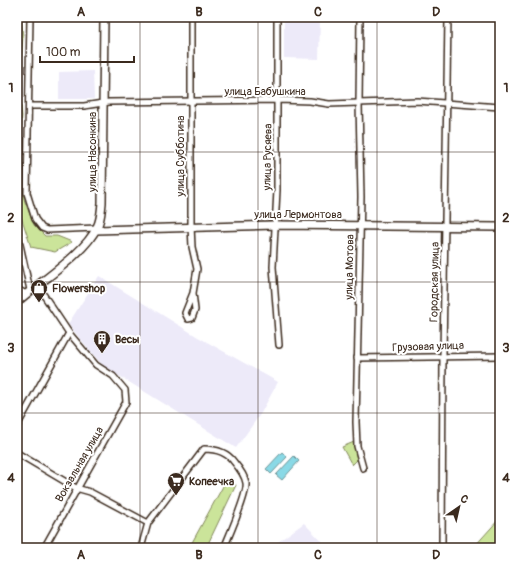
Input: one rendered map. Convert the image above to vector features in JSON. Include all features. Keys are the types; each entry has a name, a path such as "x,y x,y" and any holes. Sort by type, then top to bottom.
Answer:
{"street":[{"path":"30,17 26,183 29,204 34,219 40,226 47,230 96,229"},
{"name":"улица Насонкина","path":"17,302 82,246 96,229 102,203 104,17"},
{"name":"улица Субботина","path":"191,17 191,226 192,246 197,269 193,293"},
{"name":"улица Русяева","path":"277,17 278,100 274,268 279,345"},
{"name":"улица Мотова","path":"360,17 359,103 361,197 356,430 359,457 363,468"},
{"name":"Городская улица","path":"442,548 444,227 448,17"},
{"name":"улица Бабушкина","path":"29,106 84,106 109,102 278,100 310,101 329,104 417,101 500,107"},
{"name":"улица Лермонтова","path":"96,229 275,225 500,227"},
{"path":"17,231 28,292 17,289"},
{"path":"17,426 69,333 37,285"},
{"name":"Вокзальная улица","path":"44,548 76,488 126,402 125,390 113,376 98,367 69,333"},
{"name":"Грузовая улица","path":"357,358 500,356"},
{"path":"141,548 148,523 181,482 204,450 216,449 232,459 240,469 247,484 244,496 224,548"},
{"path":"17,453 76,488 90,492 148,523"}],"shaded area":[{"path":"284,19 320,19 319,59 284,58"},
{"path":"93,71 94,99 59,99 59,72"},
{"path":"99,276 198,337 278,382 261,413 236,448 103,366 68,324"},
{"path":"304,523 328,548 270,548 271,547"}],"green space":[{"path":"17,17 21,17 23,37 19,86 22,116 18,168 24,199 34,225 45,236 57,236 72,242 55,252 31,247 17,204"},
{"path":"354,442 357,460 352,465 342,447"},
{"path":"227,479 236,485 206,548 189,548"},
{"path":"500,518 500,548 473,548"}],"water":[{"path":"282,452 287,457 271,474 266,469"},
{"path":"294,456 299,461 282,480 276,475"}],"place":[{"name":"Flowershop","path":"39,303"},
{"name":"Весы","path":"102,354"},
{"name":"Копеечка","path":"176,496"}]}
